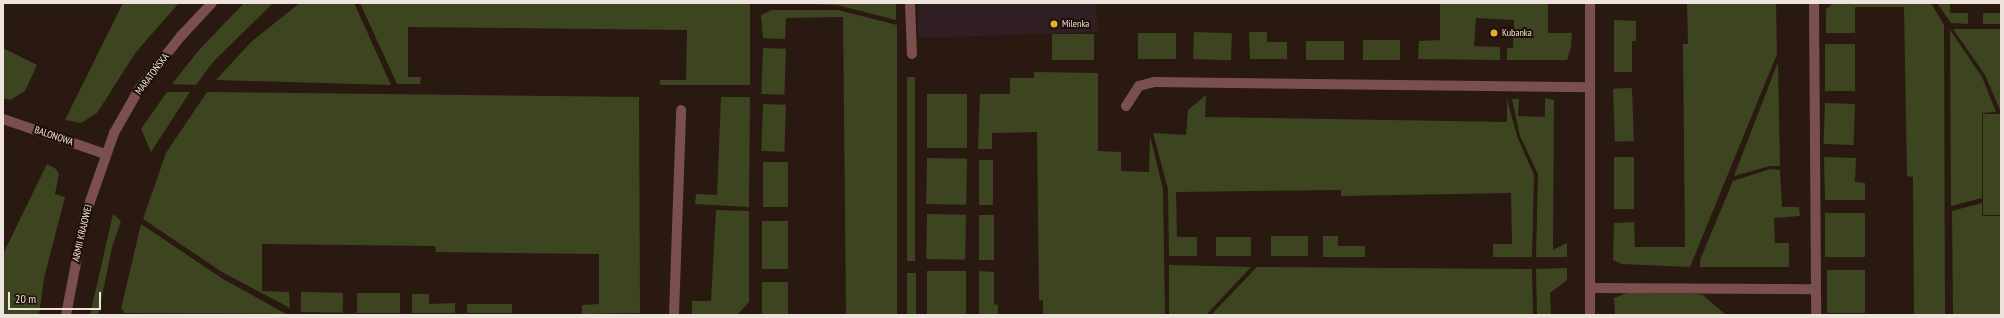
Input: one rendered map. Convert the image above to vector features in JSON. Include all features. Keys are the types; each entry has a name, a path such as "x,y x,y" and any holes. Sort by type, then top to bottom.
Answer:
{"street":[{"name":"MARATOŃSKA","path":"105,154 124,113 139,89 181,36 212,3"},
{"path":"910,3 912,54"},
{"path":"1590,3 1590,315"},
{"path":"1814,3 1816,315"},
{"path":"1126,106 1139,86 1154,82 1590,87"},
{"path":"674,315 681,110"},
{"name":"BALONOWA","path":"3,119 105,154"},
{"name":"ARMII KRAJOWEJ","path":"66,315 84,216 105,154"},
{"path":"1590,288 1816,290"}],"shaded area":[{"path":"918,3 1096,3 1098,32 918,38"}],"green space":[{"path":"123,3 179,3 136,52 97,113 81,123 65,120"},
{"path":"244,3 273,3 213,62 196,85 172,84 199,50"},
{"path":"300,3 354,3 391,85 216,80 251,42"},
{"path":"360,3 750,3 750,85 660,85 660,80 686,80 687,30 408,27 408,77 421,77 420,84 397,84"},
{"path":"780,3 896,3 896,20 837,5"},
{"path":"1440,3 1548,3 1548,33 1572,33 1571,47 1567,60 1507,60 1507,48 1513,48 1514,20 1476,18 1474,46 1500,47 1500,60 1418,59 1419,41 1440,40"},
{"path":"1687,3 1776,3 1777,54 1690,267 1622,264 1613,260 1614,223 1634,222 1635,247 1685,247 1683,44 1688,44"},
{"path":"1833,3 1931,3 1944,25 1945,315 1914,315 1913,177 1907,176 1904,7 1855,7 1855,33 1826,33 1826,9"},
{"path":"1937,3 1950,3 1950,13 1968,13 1968,24 1951,23"},
{"path":"772,10 838,10 897,25 897,315 846,315 843,17 786,18 785,39 763,38 761,15"},
{"path":"1983,13 2001,13 2001,24 1983,24"},
{"path":"1614,20 1636,21 1636,41 1632,41 1632,72 1614,72"},
{"path":"1953,29 2001,29 2001,112 1985,75"},
{"path":"1950,30 1982,77 1996,112 1982,113 1982,198 1951,206"},
{"path":"1194,32 1232,33 1231,60 1193,59"},
{"path":"1249,32 1267,32 1267,42 1287,42 1287,59 1250,59"},
{"path":"1138,33 1176,33 1176,59 1138,59"},
{"path":"1052,34 1094,34 1094,60 1052,60"},
{"path":"1363,40 1400,40 1400,60 1363,60"},
{"path":"1306,41 1344,41 1344,60 1306,60"},
{"path":"1825,44 1855,44 1855,91 1825,91"},
{"path":"3,48 37,65 25,91 10,100 3,98"},
{"path":"763,48 786,49 784,95 761,94"},
{"path":"1778,62 1780,166 1770,166 1734,176"},
{"path":"1034,72 1098,73 1098,151 1121,152 1121,171 1149,172 1150,136 1163,189 1165,315 1043,315 1043,300 1039,301 1037,132 992,133 992,149 978,149 980,94 1010,94 1010,78 1034,78"},
{"path":"907,77 915,77 915,261 907,261"},
{"path":"1632,88 1634,141 1615,142 1613,89"},
{"path":"167,92 190,92 151,152 141,129"},
{"path":"207,92 639,97 640,313 582,314 582,305 599,304 599,254 436,252 435,246 262,244 262,291 289,292 290,308 222,272 143,219 166,153"},
{"path":"927,94 967,94 967,148 927,148"},
{"path":"1206,95 1205,117 1507,122 1507,99 1517,136 1534,175 1532,257 1493,257 1493,244 1512,244 1511,193 1341,196 1341,190 1176,192 1177,237 1197,237 1197,256 1169,256 1168,189 1153,133 1186,135 1188,110"},
{"path":"721,97 750,97 749,207 695,204 696,194 717,195"},
{"path":"1545,98 1554,100 1553,250 1567,243 1567,257 1536,257 1538,174 1520,136 1512,99 1519,99 1518,116 1545,117"},
{"path":"1825,103 1855,104 1854,145 1824,144"},
{"path":"763,104 786,105 784,152 761,151"},
{"path":"1983,114 2001,114 2001,215 1983,215"},
{"path":"1614,157 1634,157 1634,209 1614,209"},
{"path":"1824,157 1856,158 1855,182 1865,183 1865,200 1825,200"},
{"path":"927,158 967,159 966,205 926,204"},
{"path":"979,160 993,160 993,205 979,205"},
{"path":"763,162 788,162 788,207 763,207"},
{"path":"47,164 56,169 59,174 55,194 65,197 44,278 39,315 3,315 3,254"},
{"path":"1770,169 1780,170 1782,207 1799,207 1800,216 1774,218 1775,243 1789,243 1789,267 1700,267 1700,260 1733,181"},
{"path":"1982,203 1982,216 2001,216 2001,315 1953,315 1952,211"},
{"path":"716,210 749,211 749,302 738,314 692,314 692,301 711,301"},
{"path":"1825,213 1865,213 1865,257 1825,257"},
{"path":"113,214 121,221 112,247 98,315 90,315"},
{"path":"927,214 966,215 965,260 926,259"},
{"path":"979,215 994,215 994,260 979,260"},
{"path":"762,221 788,221 788,269 762,269"},
{"path":"141,224 223,279 286,314 125,313 121,309"},
{"path":"1271,236 1308,236 1308,256 1271,256"},
{"path":"1323,236 1338,236 1338,246 1365,246 1365,257 1323,257"},
{"path":"1216,237 1251,237 1251,256 1216,256"},
{"path":"1169,265 1251,267 1206,315 1169,315"},
{"path":"1257,267 1532,269 1533,315 1211,315"},
{"path":"1567,268 1567,280 1550,293 1551,315 1537,315 1536,269"},
{"path":"1827,270 1865,270 1865,313 1827,313"},
{"path":"927,271 966,271 966,315 927,315"},
{"path":"979,271 994,272 994,304 998,305 998,315 979,315"},
{"path":"907,273 916,273 916,315 907,315"},
{"path":"762,282 788,282 788,315 762,315"},
{"path":"301,292 343,293 343,313 301,312"},
{"path":"357,293 400,293 400,313 357,313"},
{"path":"1627,293 1703,295 1726,315 1615,315 1614,298"},
{"path":"412,294 429,294 429,304 455,303 455,313 412,313"},
{"path":"467,304 512,304 512,313 467,313"}],"place":[{"name":"Milenka","path":"1054,24"},
{"name":"Kubanka","path":"1494,33"}]}
